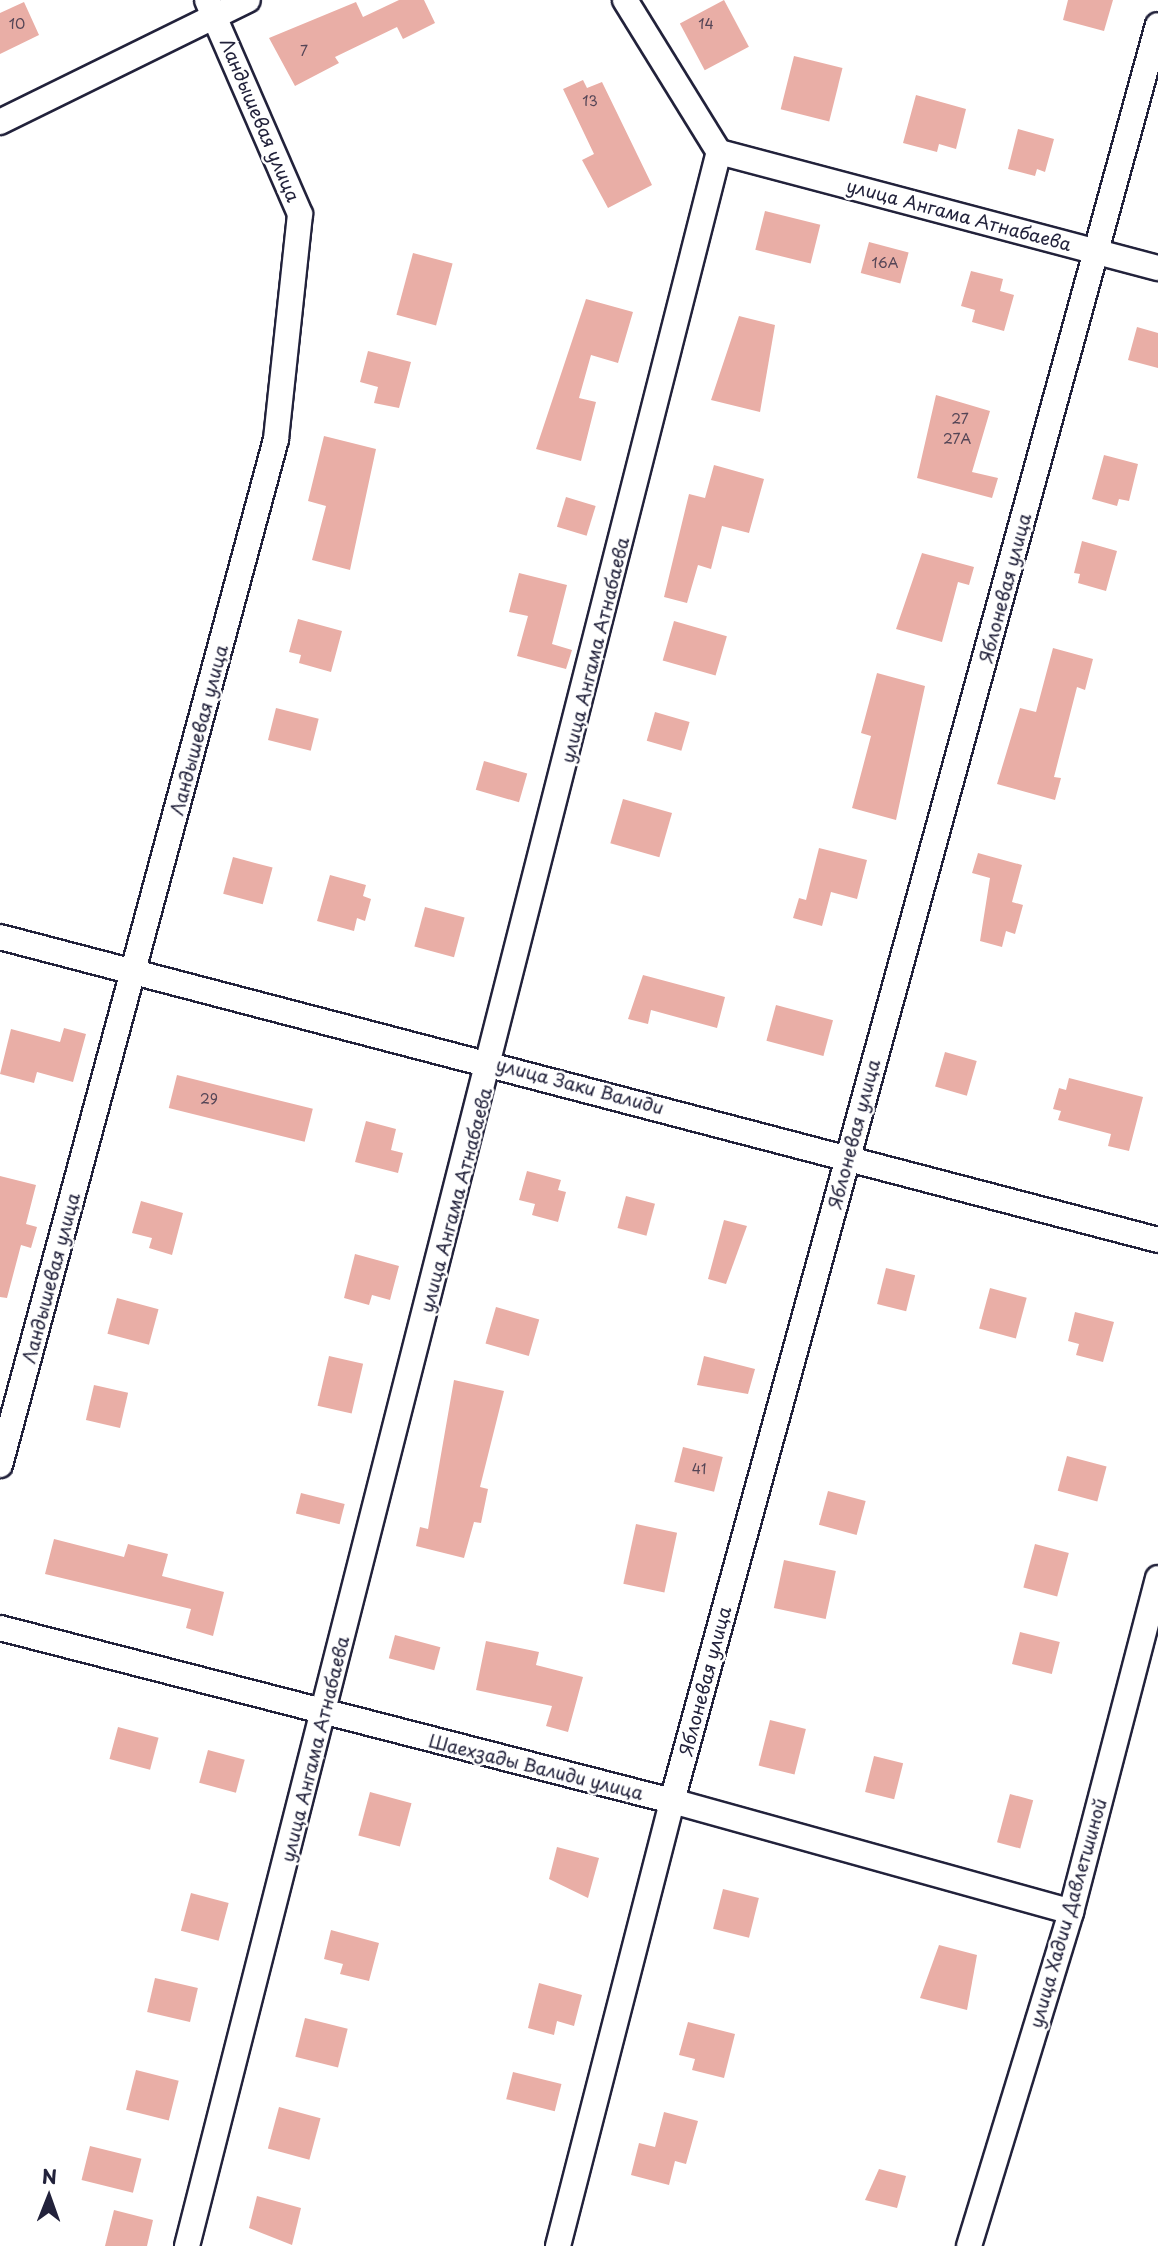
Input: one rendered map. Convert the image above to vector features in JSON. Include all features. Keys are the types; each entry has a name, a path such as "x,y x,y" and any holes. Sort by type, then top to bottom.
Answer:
{"street":[{"path":"0,122 211,8 248,0"},
{"path":"625,0 719,152"},
{"name":"Ландышевая улица","path":"0,1465 276,439 300,214 211,8"},
{"name":"Яблоневая улица","path":"558,2246 672,1801 1158,25"},
{"name":"улица Ангама Атнабаева","path":"187,2246 492,1062 719,152 1158,268"},
{"name":"улица Заки Валиди","path":"0,937 492,1062 1158,1240"},
{"name":"улица Хадии Давлетшиной","path":"969,2246 1071,1912 1158,1578"},
{"name":"Шаехзады Валиди улица","path":"0,1628 325,1714 672,1801 1071,1912"}],"building":[{"path":"399,0 424,0 435,23 403,39 397,27 335,57 339,63 295,86 269,38 356,2 363,17"},
{"path":"724,0 749,47 705,70 680,23"},
{"path":"1068,0 1113,0 1104,31 1063,20"},
{"path":"24,2 39,35 0,54 0,13"},
{"path":"794,56 843,68 829,121 781,109"},
{"path":"583,80 587,88 602,82 652,185 608,208 582,160 594,154 563,89"},
{"path":"916,95 966,109 956,149 939,144 937,152 903,143"},
{"path":"1018,129 1054,139 1045,172 1037,169 1035,176 1008,169"},
{"path":"765,211 820,225 811,264 755,250"},
{"path":"869,242 909,253 900,284 861,273"},
{"path":"413,253 453,264 436,325 396,315"},
{"path":"971,271 1003,279 1000,291 1014,295 1004,331 972,322 975,310 961,306"},
{"path":"586,299 633,312 618,363 591,355 579,398 596,402 581,461 536,449"},
{"path":"739,316 775,325 760,412 711,400"},
{"path":"1137,327 1158,333 1158,368 1128,360"},
{"path":"368,351 411,362 399,408 374,403 378,387 360,382"},
{"path":"936,395 990,411 972,472 998,478 992,498 917,478"},
{"path":"324,436 376,449 350,570 312,560 326,506 308,501"},
{"path":"1104,455 1138,464 1129,501 1119,499 1117,506 1092,499"},
{"path":"714,465 764,479 749,533 722,526 711,569 698,565 687,603 664,597 689,494 705,498"},
{"path":"566,497 596,506 587,536 557,527"},
{"path":"1082,541 1117,551 1106,591 1078,583 1080,574 1074,573"},
{"path":"922,553 974,567 969,585 958,582 942,642 896,629"},
{"path":"519,573 567,585 552,644 572,650 566,669 517,656 528,616 509,612"},
{"path":"298,619 342,631 331,672 299,663 301,655 289,652"},
{"path":"674,621 727,636 716,676 663,660"},
{"path":"1053,648 1093,659 1085,690 1077,687 1054,777 1061,778 1055,800 997,784 1020,708 1036,712"},
{"path":"877,673 925,686 896,820 852,808 871,736 861,733"},
{"path":"276,708 319,719 311,751 268,740"},
{"path":"655,712 690,722 681,751 647,741"},
{"path":"484,761 527,773 519,802 476,790"},
{"path":"623,799 672,813 659,857 610,843"},
{"path":"819,848 867,860 857,899 831,892 822,926 793,918 799,898 806,900"},
{"path":"978,853 1022,865 1012,902 1023,905 1015,934 1006,931 1002,947 980,941 990,878 972,873"},
{"path":"233,857 273,868 263,904 223,894"},
{"path":"330,875 366,885 363,896 371,899 365,921 357,918 354,931 317,921"},
{"path":"425,907 465,918 454,957 414,947"},
{"path":"643,975 725,997 717,1028 651,1010 648,1024 628,1019"},
{"path":"776,1005 833,1020 823,1056 766,1041"},
{"path":"64,1028 86,1034 73,1082 37,1072 34,1083 0,1074 11,1029 60,1042"},
{"path":"945,1052 977,1061 967,1096 935,1087"},
{"path":"177,1075 313,1109 305,1142 169,1108"},
{"path":"1069,1078 1143,1097 1129,1151 1108,1146 1111,1134 1058,1120 1061,1111 1053,1109 1059,1088 1066,1090"},
{"path":"366,1121 396,1129 391,1150 403,1153 398,1173 355,1162"},
{"path":"527,1171 561,1180 558,1190 566,1192 558,1222 532,1215 535,1204 519,1200"},
{"path":"0,1176 36,1185 26,1224 37,1227 31,1248 21,1245 7,1298 0,1297"},
{"path":"626,1196 655,1204 646,1236 617,1228"},
{"path":"141,1201 183,1213 172,1255 149,1248 152,1238 132,1233"},
{"path":"724,1220 747,1226 726,1284 708,1279"},
{"path":"355,1254 399,1266 390,1300 372,1295 369,1305 344,1298"},
{"path":"886,1268 915,1275 906,1311 877,1304"},
{"path":"990,1288 1027,1298 1016,1338 979,1329"},
{"path":"117,1298 159,1309 149,1345 107,1334"},
{"path":"496,1307 539,1319 529,1356 486,1344"},
{"path":"1075,1312 1114,1322 1103,1362 1076,1355 1079,1344 1068,1341"},
{"path":"329,1356 363,1364 352,1414 318,1406"},
{"path":"704,1356 755,1369 748,1394 697,1385"},
{"path":"454,1380 504,1391 480,1487 488,1489 481,1523 474,1522 464,1558 416,1546 420,1527 428,1529"},
{"path":"94,1385 128,1393 120,1428 86,1420"},
{"path":"683,1447 723,1457 714,1492 674,1482"},
{"path":"1067,1456 1107,1467 1097,1501 1058,1491"},
{"path":"828,1491 866,1501 857,1535 819,1525"},
{"path":"301,1493 345,1504 340,1524 296,1513"},
{"path":"636,1524 677,1533 664,1592 623,1584"},
{"path":"54,1539 124,1557 128,1544 168,1554 162,1576 224,1592 213,1636 186,1628 191,1609 45,1574"},
{"path":"1035,1544 1069,1553 1057,1597 1023,1587"},
{"path":"784,1560 836,1571 826,1619 774,1608"},
{"path":"1020,1632 1060,1642 1052,1674 1012,1664"},
{"path":"395,1635 440,1647 434,1670 389,1658"},
{"path":"486,1641 539,1652 536,1665 583,1677 568,1732 546,1726 552,1706 476,1690"},
{"path":"770,1720 806,1729 795,1775 759,1766"},
{"path":"118,1727 159,1738 150,1770 109,1759"},
{"path":"208,1750 245,1760 236,1793 199,1783"},
{"path":"874,1756 903,1763 894,1799 865,1792"},
{"path":"370,1792 412,1803 400,1847 358,1835"},
{"path":"1010,1794 1033,1800 1020,1849 997,1842"},
{"path":"557,1847 599,1858 588,1898 549,1879"},
{"path":"723,1889 759,1898 749,1938 713,1929"},
{"path":"191,1893 229,1903 219,1941 181,1931"},
{"path":"331,1930 379,1943 369,1981 340,1974 343,1964 324,1959"},
{"path":"939,1945 977,1955 967,2010 920,1998"},
{"path":"155,1978 198,1988 190,2022 147,2012"},
{"path":"539,1983 582,1995 574,2026 557,2021 554,2035 528,2028"},
{"path":"305,2018 348,2029 338,2067 295,2057"},
{"path":"688,2022 735,2034 724,2078 692,2070 695,2059 679,2055"},
{"path":"136,2070 179,2081 169,2120 126,2110"},
{"path":"513,2072 562,2084 555,2111 506,2099"},
{"path":"279,2107 321,2118 309,2160 268,2149"},
{"path":"664,2112 698,2121 686,2164 675,2161 669,2185 631,2175 639,2143 655,2147"},
{"path":"90,2146 141,2159 133,2193 82,2180"},
{"path":"879,2169 906,2176 897,2208 865,2200"},
{"path":"257,2196 301,2208 292,2245 249,2228"},
{"path":"114,2210 153,2220 147,2246 105,2246"}]}
